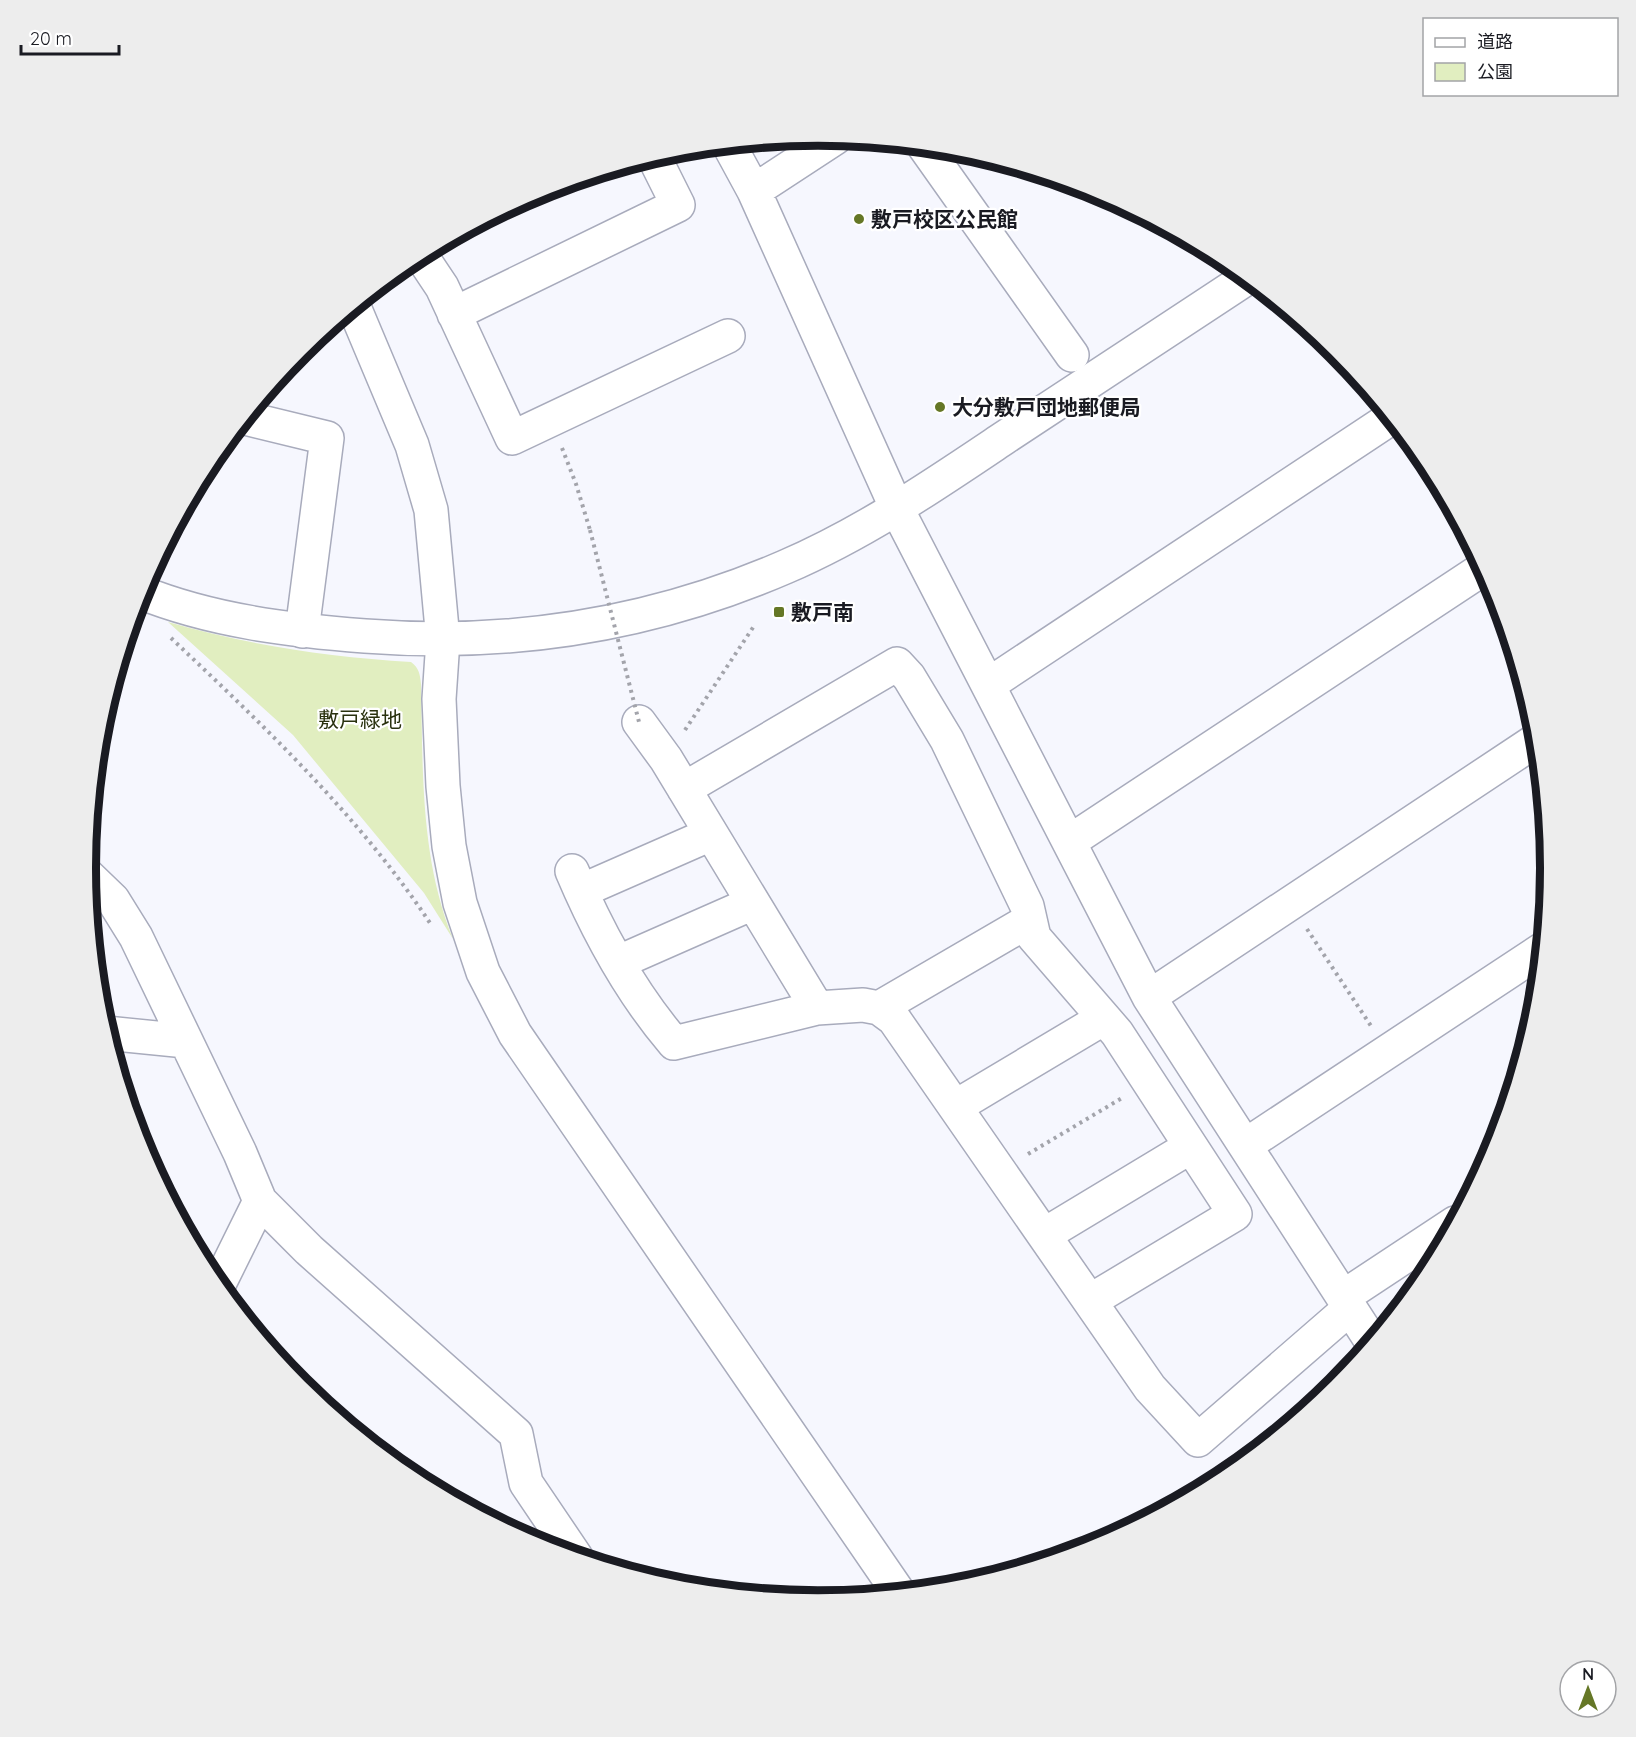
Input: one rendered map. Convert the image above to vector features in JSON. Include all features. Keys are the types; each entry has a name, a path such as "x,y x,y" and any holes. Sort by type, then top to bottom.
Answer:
{"street":[{"path":"754,191 822,146"},
{"path":"733,152 754,191 897,509 1149,997 1368,1336"},
{"path":"931,156 1072,355"},
{"path":"454,314 678,205 658,165"},
{"path":"426,263 442,287 512,438 728,336"},
{"path":"150,596 240,621 302,631 443,640 586,628 658,611 721,592 785,567 897,509 1240,283"},
{"path":"357,314 412,445 431,510 443,640 439,699 443,786 449,846 460,903 483,972 515,1034 895,1586"},
{"path":"252,420 327,438 302,631"},
{"path":"988,685 1385,422"},
{"path":"1069,842 1477,573"},
{"path":"684,789 897,664 909,676 947,740 1027,906 1034,937 1117,1033 1235,1214 1090,1301"},
{"path":"639,722 666,759 817,1008"},
{"path":"1149,997 1529,745"},
{"path":"711,834 577,881 608,946 657,1023 674,1043 817,1008 863,1005 879,1008 894,1020 1150,1388 1198,1440 1347,1303 1441,1234"},
{"path":"97,884 113,900 136,937 261,1201 318,1257 516,1434 526,1484 568,1545"},
{"path":"619,962 753,903"},
{"path":"879,1008 1030,920"},
{"path":"1246,1145 1535,954"},
{"path":"955,1107 1104,1018"},
{"path":"116,1034 186,1041"},
{"path":"1044,1235 1190,1147"},
{"path":"223,1277 261,1201"}],"path":[{"path":"550,420 576,484 590,530 639,722"},
{"path":"666,759 754,626"},
{"path":"165,632 260,722 334,800 414,898 433,927"},
{"path":"1290,903 1388,1052"},
{"path":"999,1171 1148,1082"}],"green space":[{"name":"敷戸緑地","path":"168,622 258,643 350,657 411,662 416,667 420,674 421,684 423,781 429,845 434,877 453,939 424,893 293,735"}],"place":[{"name":"敷戸校区公民館","path":"859,219"},
{"name":"大分敷戸団地郵便局","path":"940,407"},
{"name":"敷戸南","path":"779,612"}]}
